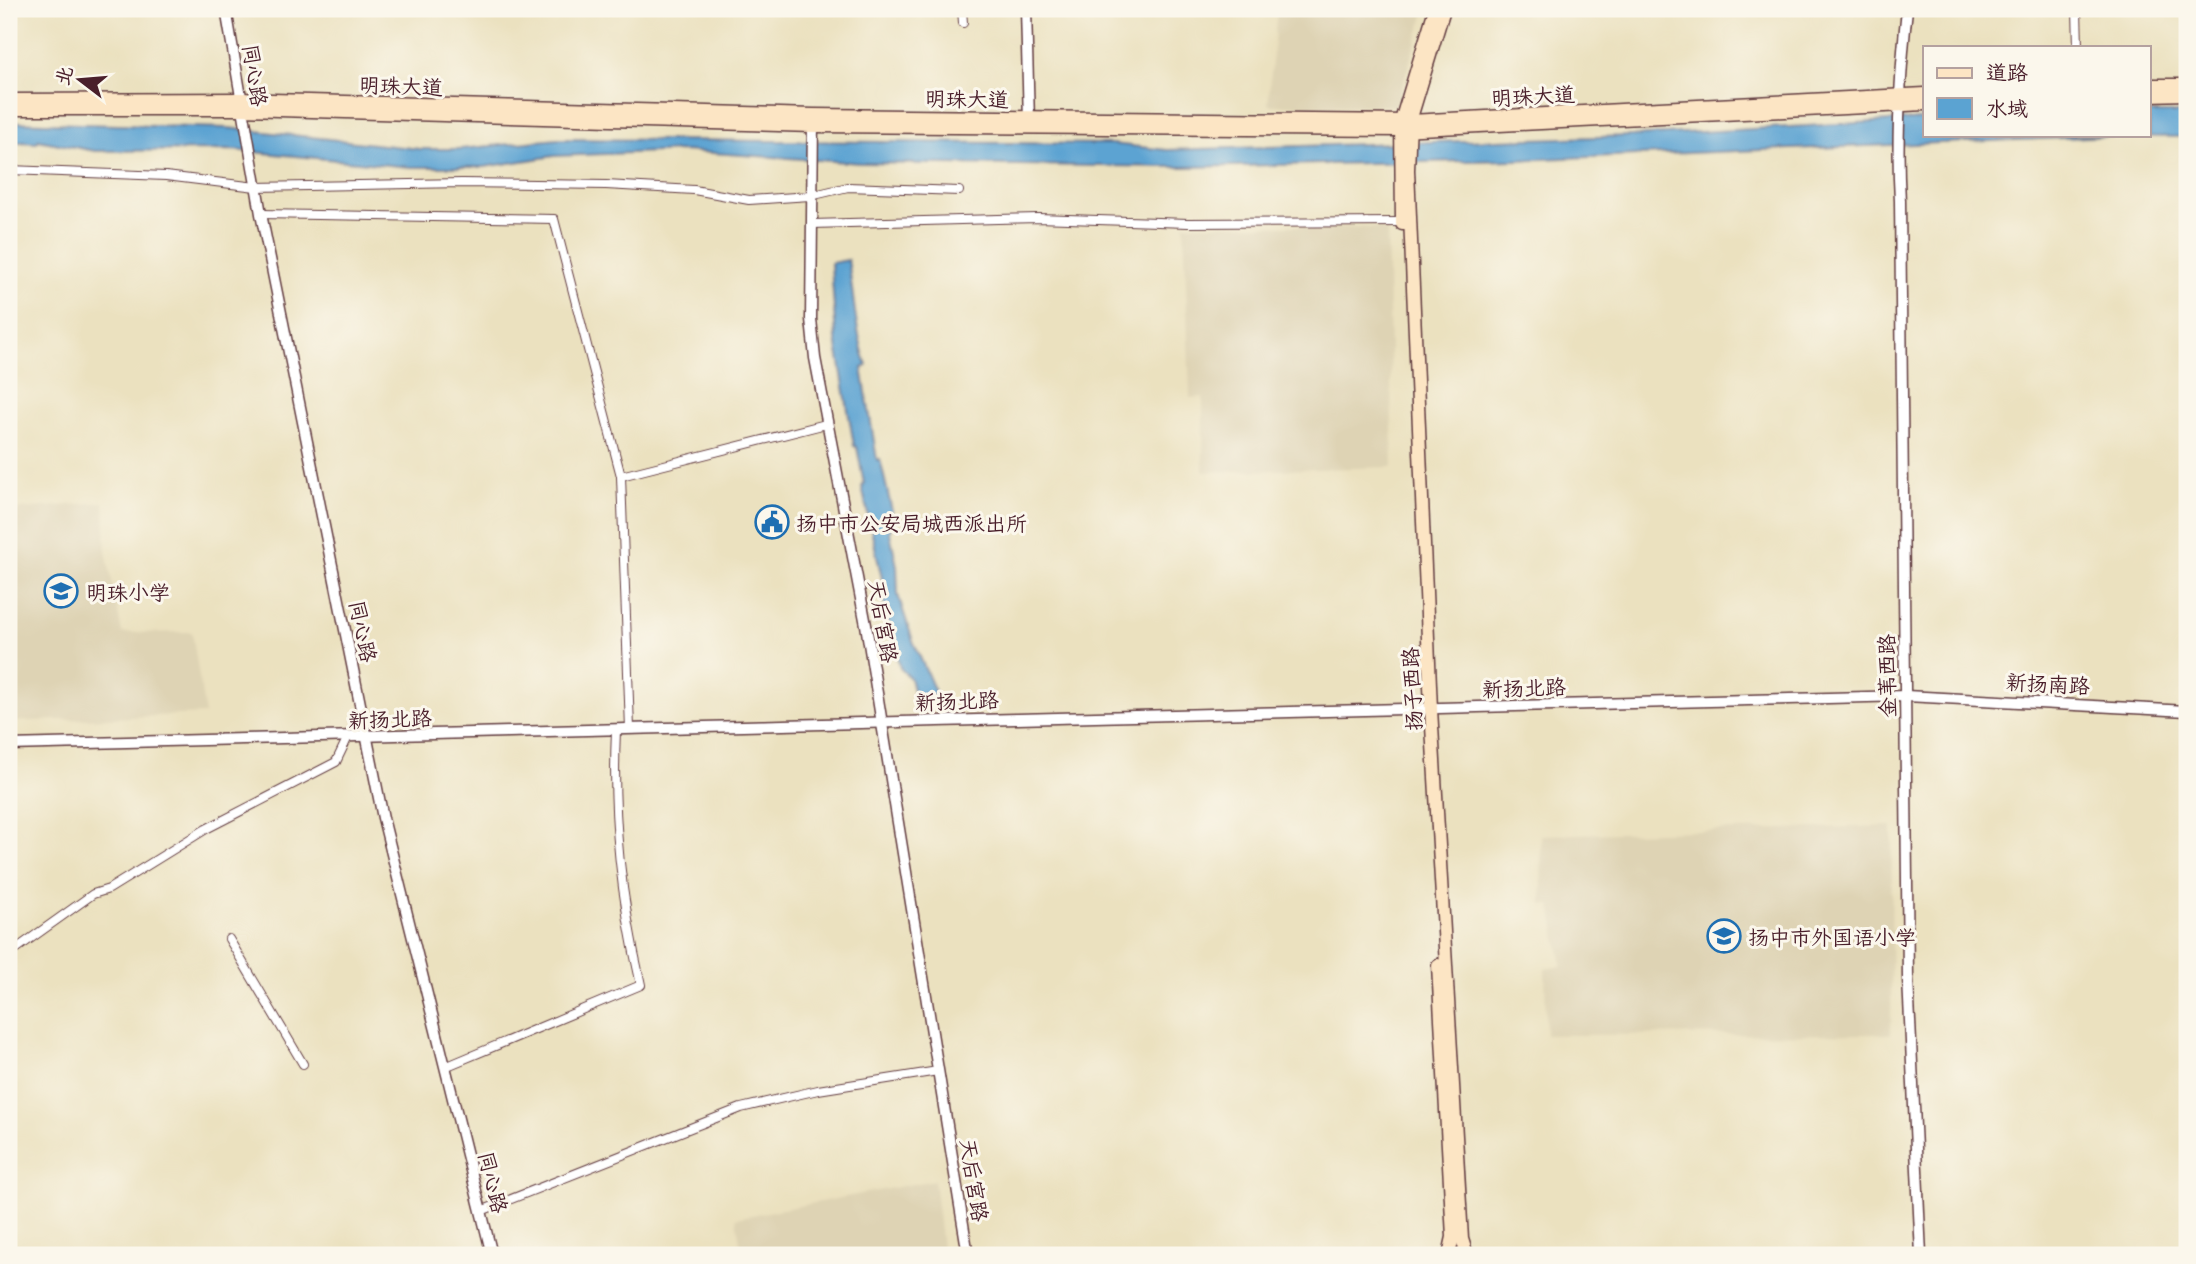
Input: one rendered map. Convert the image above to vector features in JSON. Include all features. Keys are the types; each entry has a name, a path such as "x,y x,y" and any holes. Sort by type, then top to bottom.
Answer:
{"main road":[{"path":"1404,130 1435,9"},
{"path":"1404,130 1444,9"},
{"path":"2150,85 2187,85"},
{"path":"2150,94 2187,94"},
{"name":"明珠大道","path":"1897,105 1923,95"},
{"name":"明珠大道","path":"9,100 242,104 812,125 1029,123 1404,130 1923,104"},
{"name":"明珠大道","path":"9,109 242,104"},
{"name":"扬子西路","path":"1404,130 1402,222 1453,1237 1449,1255"},
{"name":"扬子西路","path":"1404,170 1427,709 1462,1239 1467,1255"}],"street":[{"name":"同心路","path":"226,9 261,214 383,818 492,1255"},
{"path":"962,9 963,23"},
{"path":"1026,9 1029,123"},
{"name":"金苇西路","path":"1907,9 1897,105 1897,151 1900,201 1908,978 1920,1255"},
{"path":"2077,9 2078,46"},
{"name":"天后宫路","path":"812,125 811,319 826,424 881,722 968,1255"},
{"path":"9,170 166,176 256,187 527,184 694,190 749,200 810,196 848,187 959,191"},
{"path":"261,214 554,219 621,476 630,729"},
{"path":"811,224 1038,218 1188,223 1402,222"},
{"path":"621,476 826,424"},
{"name":"新扬北路","path":"9,745 347,739 881,722 1906,696"},
{"name":"新扬南路","path":"1906,696 2187,712"},
{"path":"445,1067 641,985 618,872 613,786 616,730"},
{"path":"9,954 93,894 109,888 206,829 336,762 347,739"},
{"path":"229,939 303,1064"},
{"path":"481,1210 741,1108 818,1090 938,1071"}],"shaded area":[{"path":"1277,9 1426,9 1396,106 1268,105"},
{"path":"1184,224 1387,228 1393,467 1203,472 1203,397 1190,398"},
{"name":"明珠小学","path":"104,502 106,551 122,633 192,632 205,714 9,722 9,510"},
{"name":"扬中市外国语小学","path":"1892,826 1891,1034 1546,1035 1545,969 1562,966 1551,905 1542,905 1541,835"},
{"path":"934,1180 943,1255 742,1255 736,1218"}],"water":[{"path":"2150,113 2187,113 2187,137 2113,136 2150,136"},
{"path":"1923,119 1923,136 2113,136 1515,160 1184,167 862,163 683,151 554,156 484,167 410,167 232,150 95,151 38,140 37,143 20,142 9,147 9,122 228,128 420,149 461,149 557,139 1113,144 1167,150 1632,136"},
{"path":"848,260 857,327 867,366 862,368 877,460 880,459 892,511 890,533 897,566 898,595 913,641 936,694 914,694 910,678 900,668 883,598 884,588 862,487 864,484 857,447 854,446 836,339 831,263"}],"place":[{"name":"扬中市公安局城西派出所","path":"772,522"},
{"name":"明珠小学","path":"61,591"},
{"name":"扬中市外国语小学","path":"1724,936"}]}
